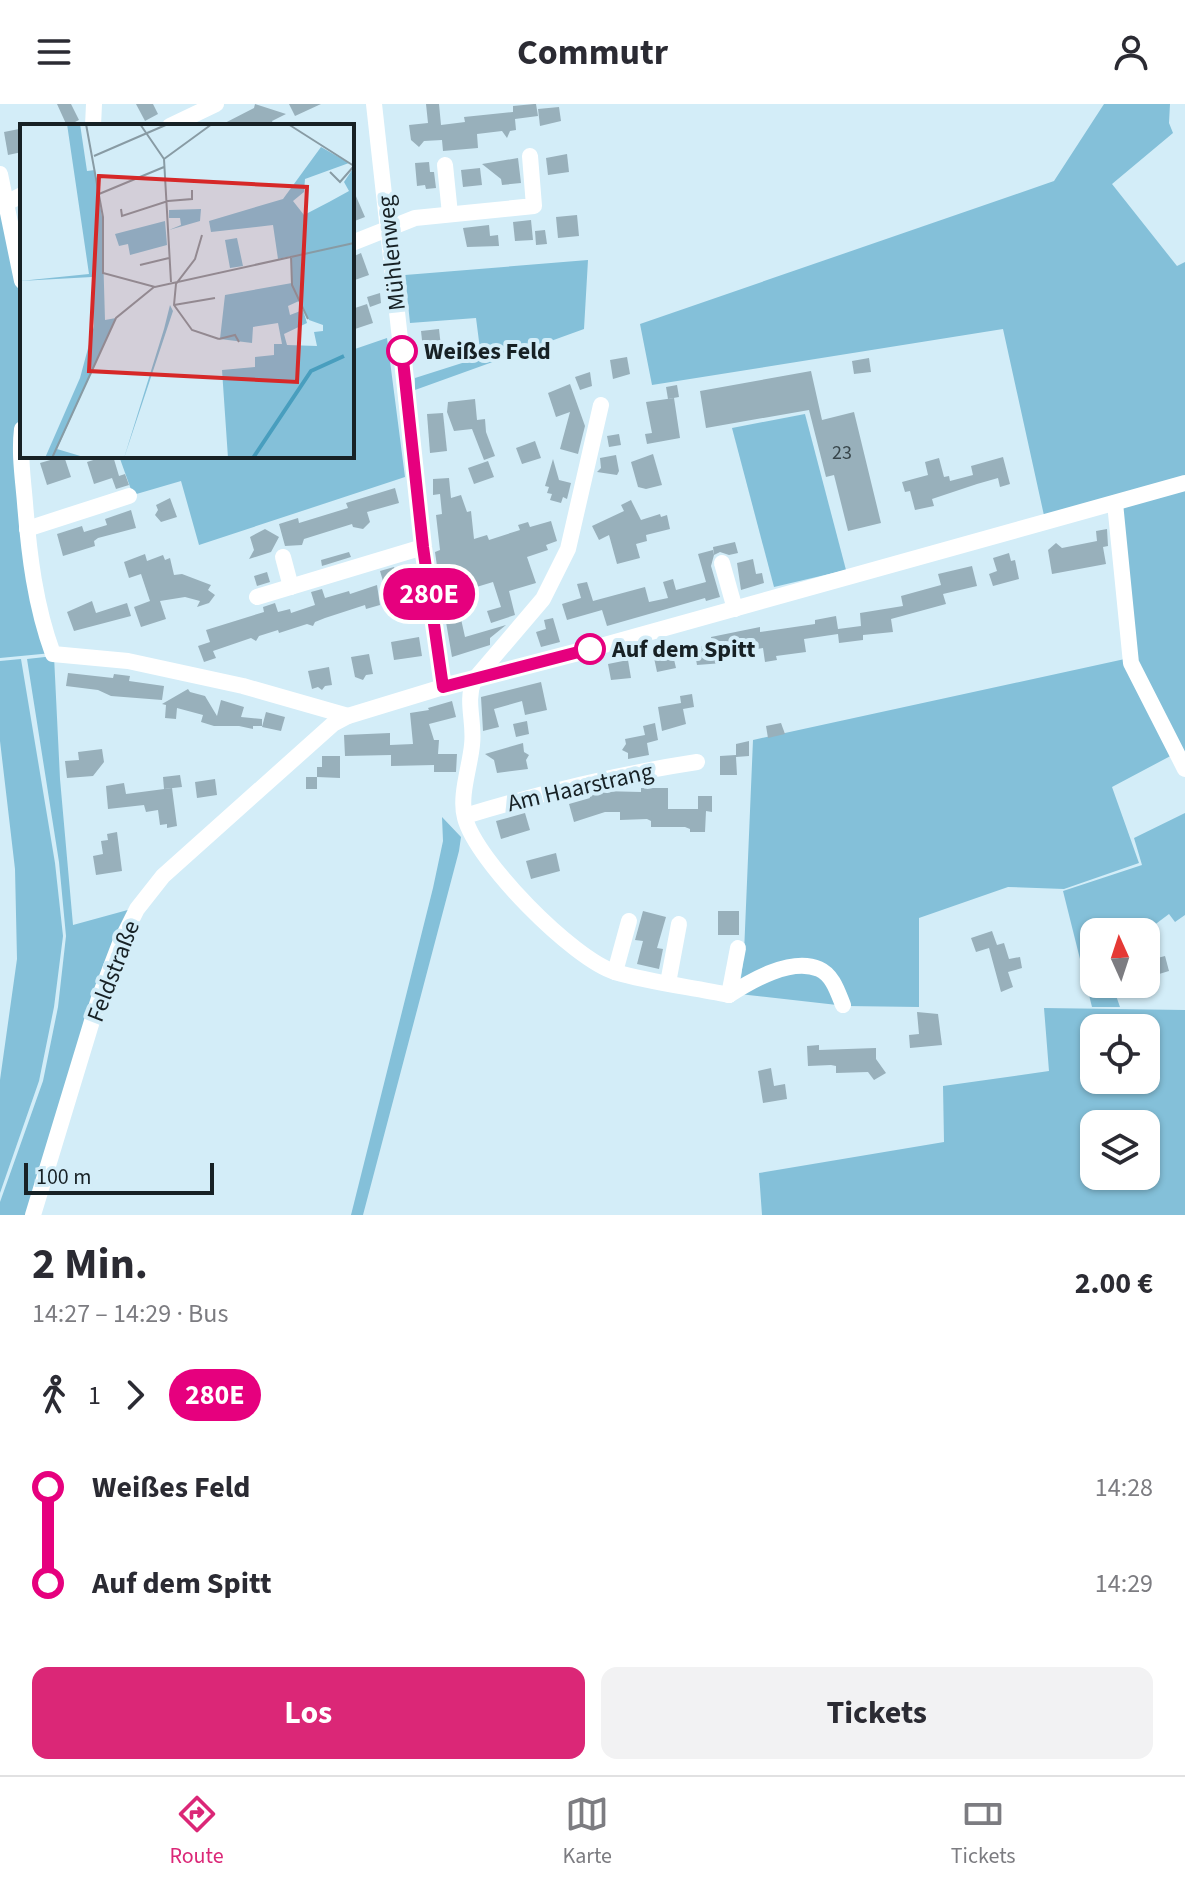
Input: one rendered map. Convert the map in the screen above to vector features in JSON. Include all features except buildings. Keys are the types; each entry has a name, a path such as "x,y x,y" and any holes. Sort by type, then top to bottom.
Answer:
{"street":[{"path":"93,124 94,104"},
{"path":"174,124 216,104"},
{"name":"Mühlenweg","path":"374,104 423,547 443,687"},
{"path":"354,242 415,218 534,206 530,156"},
{"path":"445,165 450,214"},
{"path":"0,174 20,271"},
{"path":"6,203 20,196"},
{"path":"601,405 568,549 543,599 474,680 468,694 473,737 465,816 485,853 516,894 576,951 615,972 729,995 756,977 779,970 791,967 818,969 832,980 843,1005"},
{"path":"21,458 39,617 53,654 141,664 243,686 348,716 443,687 1185,483"},
{"path":"27,529 129,496"},
{"path":"1115,503 1131,663 1185,769"},
{"path":"257,597 423,547"},
{"path":"283,557 291,587"},
{"path":"722,563 735,609"},
{"name":"Feldstraße","path":"33,1215 99,998 137,909 163,876 333,724 348,716"},
{"name":"Am Haarstrang","path":"465,816 547,791 697,762"},
{"path":"615,972 629,921"},
{"path":"668,983 679,924"},
{"path":"729,995 738,948"}],"shaded area":[{"path":"1104,104 1170,104 1169,123 1173,133 1112,184 1177,266 1185,262 1185,480 1045,520 1003,329 652,385 640,324 1054,181"},
{"path":"0,187 20,283 20,417 16,448 52,653 0,658"},
{"path":"588,260 584,329 415,390 415,378 481,357 476,318 410,323 405,275"},
{"path":"387,338 405,477 199,545 181,481 133,495 120,458 354,458 354,349"},
{"path":"805,414 846,570 774,587 732,428"},
{"path":"1185,487 1185,764 1178,752 1112,787 1139,863 1064,889 1008,887 919,918 919,1007 846,1006 739,994 744,953 753,740 1134,657 1120,505"},
{"path":"54,656 60,779 73,925 135,908 30,1215 0,1215 0,1202 43,1081 58,1007 66,936 59,862 27,659"},
{"path":"21,659 55,863 63,936 54,1007 39,1081 0,1193 0,1080 17,959 15,869 0,741 0,661"},
{"path":"1185,813 1185,915 1175,922 1169,914 1160,921 1160,918 1080,918 1080,959 1063,891 1142,865 1134,838"},
{"path":"442,817 461,837 459,851 363,1215 351,1215 433,888 443,841"},
{"path":"1090,998 1117,998 1120,1007 1092,1007"},
{"path":"1044,1008 1185,1010 1185,1215 762,1215 759,1173 944,1142 943,1086 1049,1071"}],"bus line":[{"name":"280E","path":"402,351 423,547 443,687 590,649"}],"place":[{"name":"Weißes Feld","path":"402,351"},
{"name":"Auf dem Spitt","path":"590,649"}]}
